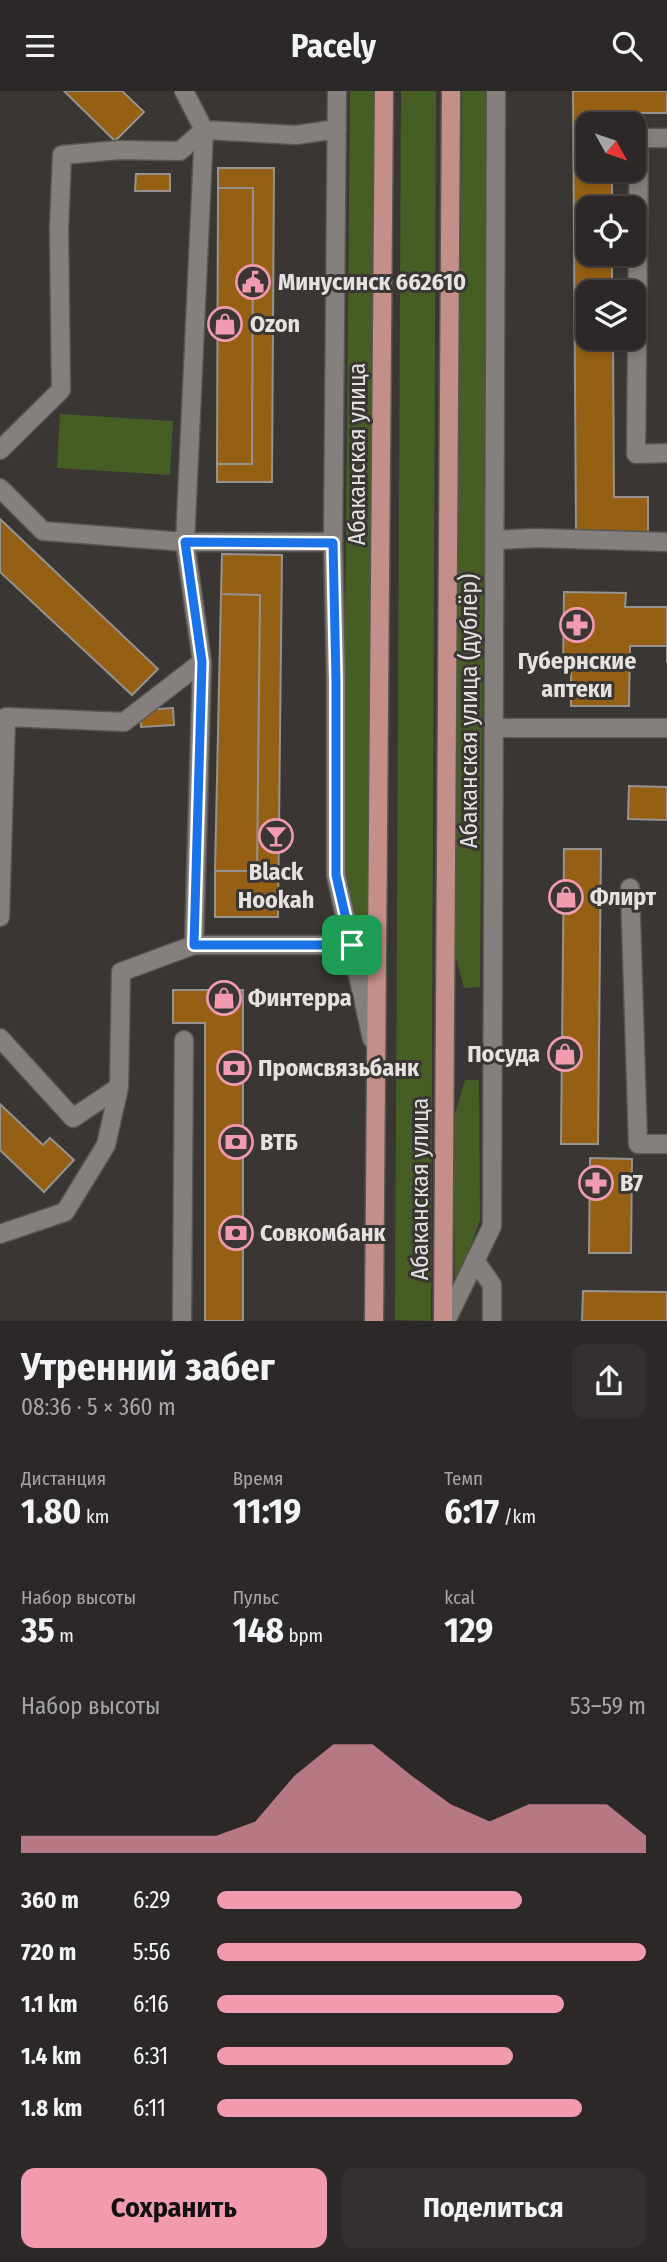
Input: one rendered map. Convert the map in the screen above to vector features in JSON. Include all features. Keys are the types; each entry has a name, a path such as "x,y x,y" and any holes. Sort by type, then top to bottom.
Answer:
{"main road":[{"name":"Абаканская улица","path":"374,1321 384,91"},
{"name":"Абаканская улица","path":"445,1321 451,91"}],"street":[{"path":"337,91 333,543 336,875 376,1058"},
{"name":"Абаканская улица (дублёр)","path":"445,1321 492,1226 496,91"},
{"path":"186,92 204,130 185,542 202,662 194,945"},
{"path":"0,450 61,390 62,155 119,150 180,151 204,130 296,135 337,129"},
{"path":"667,138 639,138 636,454 667,453"},
{"path":"0,488 43,531 185,542 333,543"},
{"path":"495,540 537,538 667,542"},
{"path":"0,917 3,714 124,722 202,662"},
{"path":"494,727 667,729"},
{"path":"629,888 638,1144 667,1144"},
{"path":"0,1234 65,1212 106,1145 119,1087 121,972 194,945 352,945"},
{"path":"0,1038 74,1118 119,1087"},
{"path":"182,1321 184,1040"},
{"path":"475,1261 492,1285 492,1321"}],"green space":[{"path":"350,91 376,91 369,976 360,962 343,859"},
{"path":"401,91 436,91 431,1321 395,1320"},
{"path":"462,91 488,91 480,987 464,988 453,947"},
{"path":"60,414 173,421 170,475 57,468"},
{"path":"465,1080 479,1080 480,1220 455,1290 453,1121"}],"building":[{"path":"64,91 122,91 144,112 115,141"},
{"path":"573,91 667,91 667,113 576,112 576,182 612,182 612,196 576,196 576,266 612,266 612,280 576,280 576,350 613,350 614,497 648,497 648,533 576,533"},
{"path":"218,168 274,168 272,482 217,482 217,464 252,464 253,188 218,188"},
{"path":"136,174 170,174 170,191 135,191"},
{"path":"218,188 253,188 252,464 217,464"},
{"path":"0,519 158,669 132,695 0,572"},
{"path":"222,554 282,555 278,917 215,917 215,871 257,871 260,595 221,594"},
{"path":"564,592 626,593 625,607 667,607 667,646 630,646 629,706 571,706 571,669 563,669"},
{"path":"221,594 260,595 257,871 215,871"},
{"path":"173,708 174,725 141,727 140,710"},
{"path":"629,786 667,787 667,820 628,819"},
{"path":"564,849 601,849 598,1144 561,1144"},
{"path":"173,990 243,990 243,1321 205,1321 205,1023 173,1023"},
{"path":"0,1104 43,1145 50,1138 74,1160 44,1192 0,1150"},
{"path":"590,1158 632,1159 631,1253 589,1253"},
{"path":"583,1291 667,1292 667,1321 582,1321"}],"place":[{"name":"Минусинск 662610","path":"253,282"},
{"name":"Ozon","path":"225,324"},
{"name":"Губернские аптеки","path":"577,625"},
{"name":"Black Hookah","path":"276,836"},
{"name":"Флирт","path":"566,897"},
{"name":"Финтерра","path":"224,998"},
{"name":"Посуда","path":"565,1054"},
{"name":"Промсвязьбанк","path":"234,1068"},
{"name":"ВТБ","path":"236,1142"},
{"name":"В7","path":"596,1183"},
{"name":"Совкомбанк","path":"236,1233"}],"route":[{"path":"185,542 333,543 336,875 352,945 194,945 202,662 185,542"}]}
